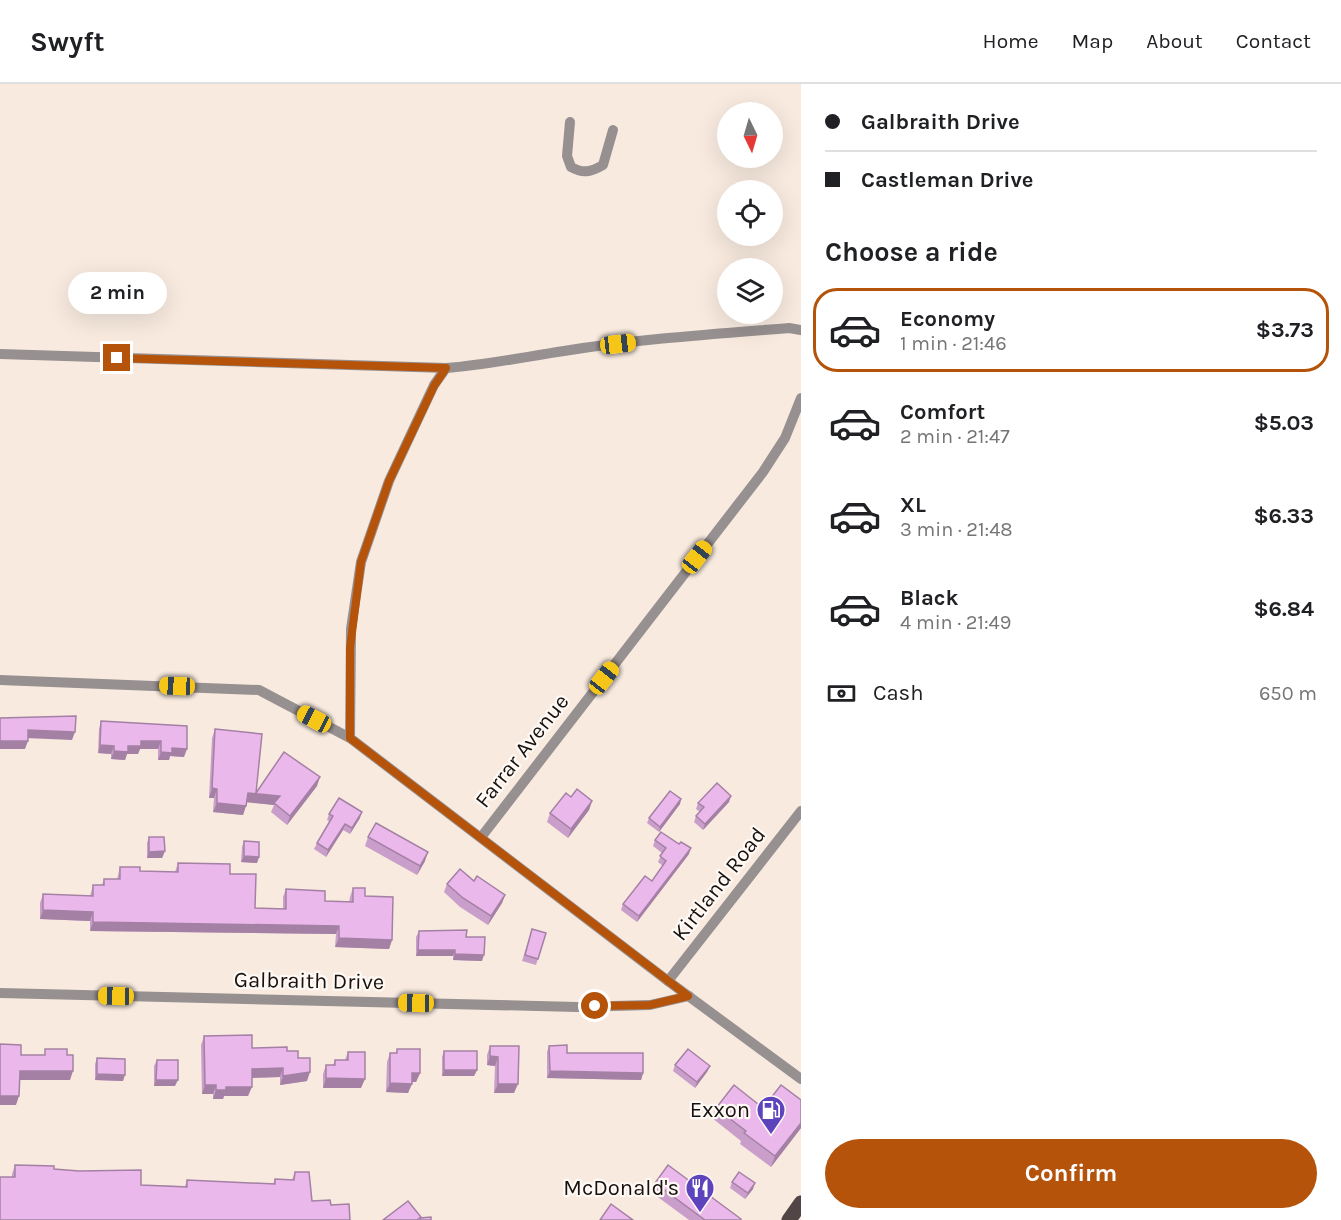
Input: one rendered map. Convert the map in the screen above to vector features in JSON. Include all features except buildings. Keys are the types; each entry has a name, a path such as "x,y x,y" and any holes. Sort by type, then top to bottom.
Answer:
{"main road":[{"path":"789,1220 801,1203"}],"street":[{"path":"570,122 567,156 571,167 579,171 592,171 603,165 613,130"},
{"path":"0,354 446,368 490,364 564,351 671,338 789,328 801,330"},
{"path":"350,738 350,648 361,562 389,481 434,386 446,368"},
{"name":"Farrar Avenue","path":"482,836 763,472 785,438 801,398"},
{"path":"0,680 259,690 350,738 482,836 668,981 801,1079"},
{"name":"Kirtland Road","path":"668,981 801,811"},
{"name":"Galbraith Drive","path":"0,993 577,1007 650,1005 688,996"}],"place":[{"name":"Exxon","path":"771,1136"},
{"name":"McDonald's","path":"700,1214"}],"route":[{"path":"117,358 446,368 434,386 389,481 361,562 351,629 350,738 482,836 688,996 650,1005 595,1006"}]}
